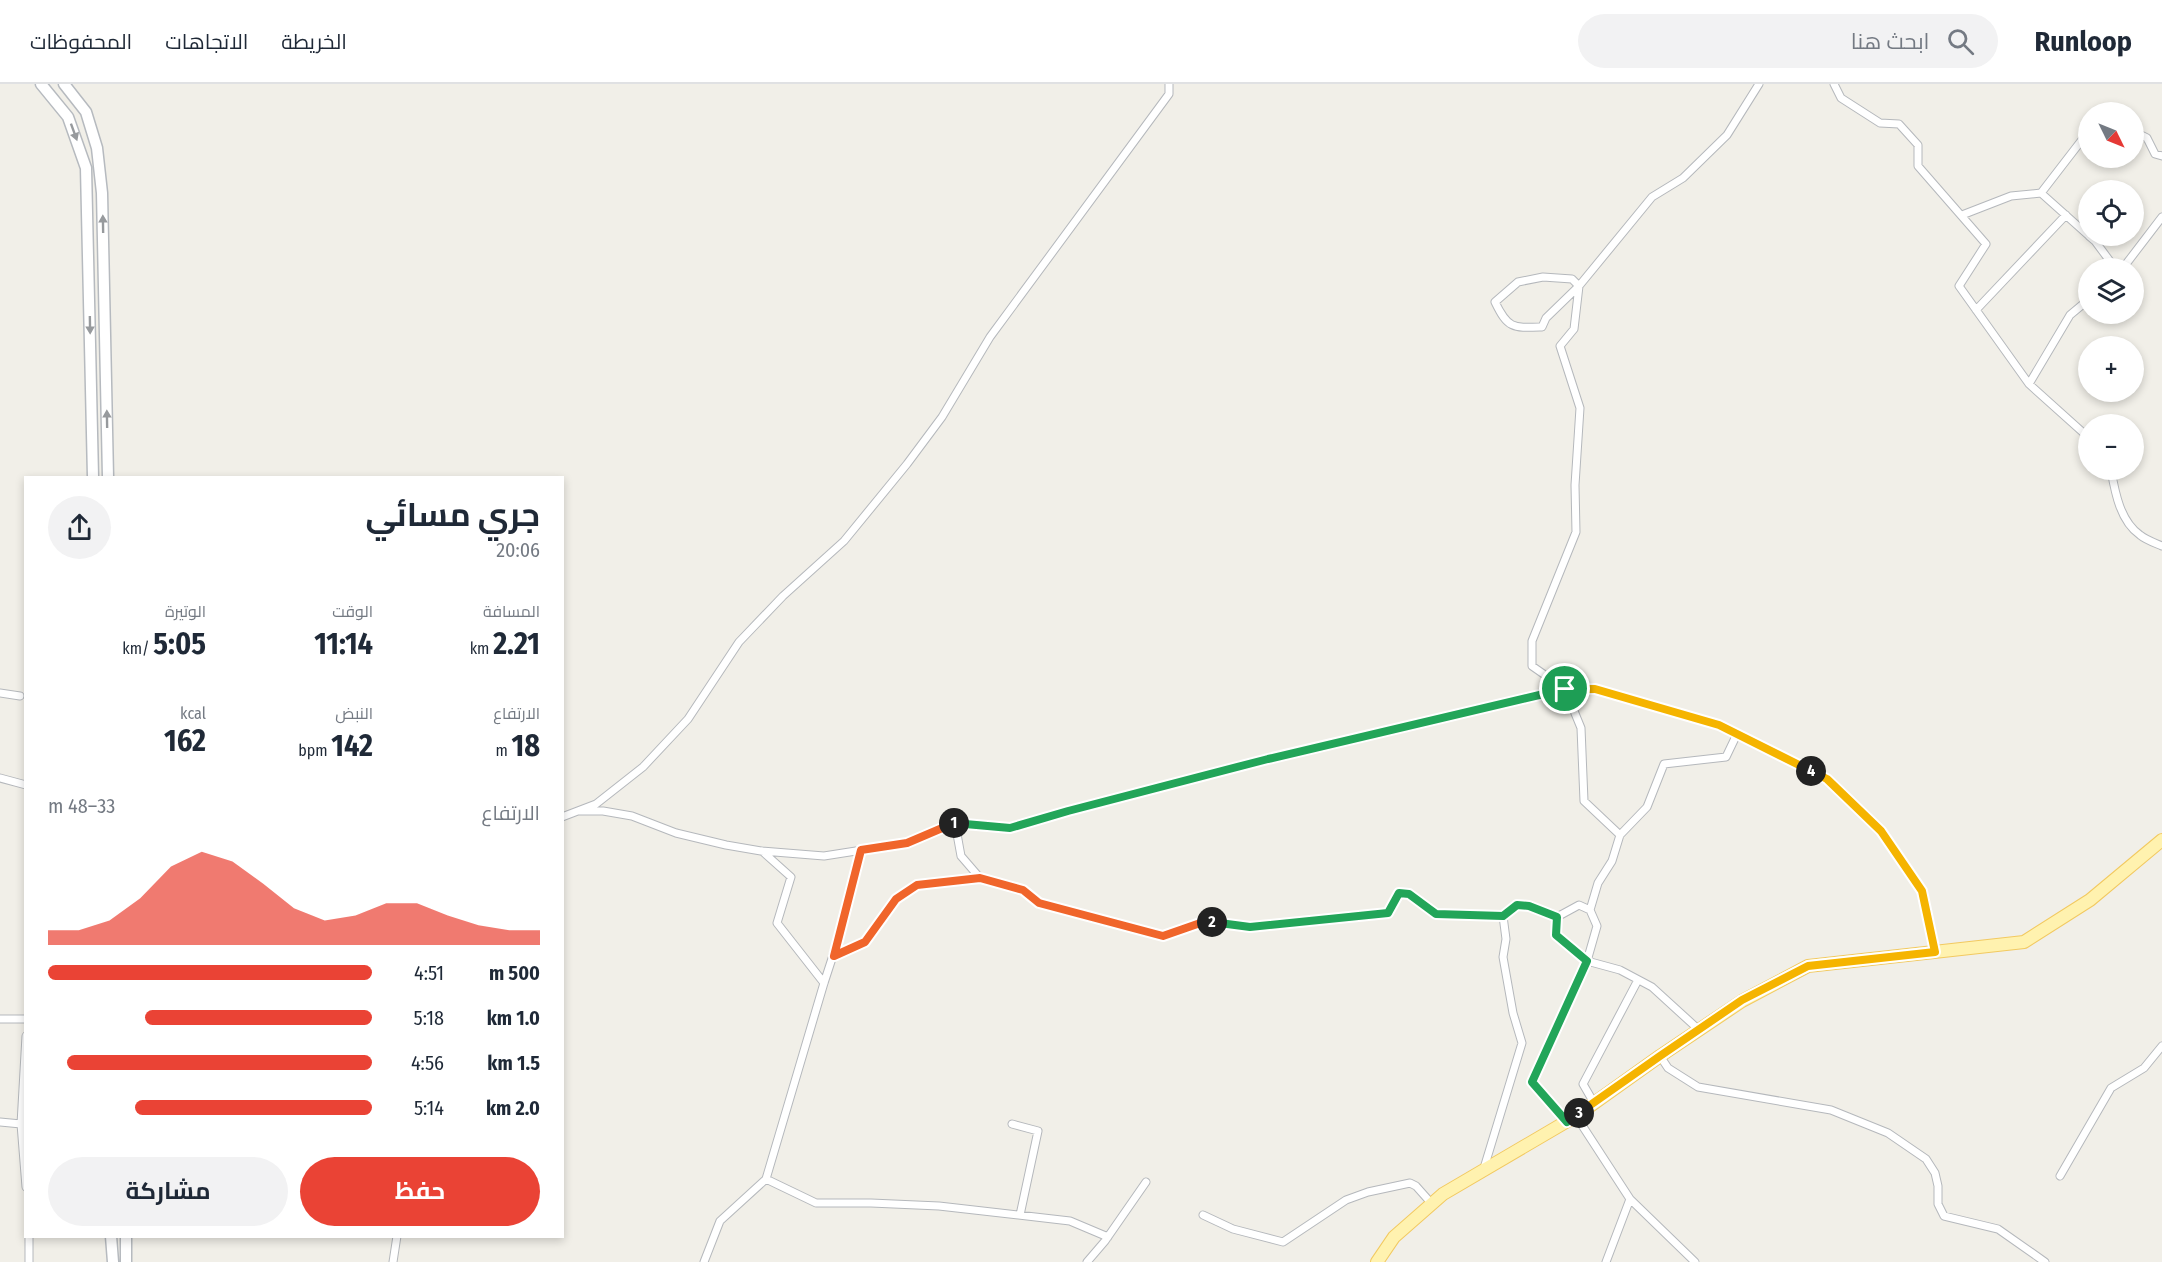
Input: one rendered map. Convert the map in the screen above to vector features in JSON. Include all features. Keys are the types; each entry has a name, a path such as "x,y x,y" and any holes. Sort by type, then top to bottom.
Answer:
{"main road":[{"path":"41,84 68,117 86,168 93,476"},
{"path":"64,84 86,112 97,148 102,193 108,476"},
{"path":"1377,1262 1394,1237 1443,1194 1571,1119 1742,1000 1808,966 2024,942 2090,900 2162,840"},
{"path":"112,1238 120,1262"},
{"path":"120,1262 126,1238"}],"street":[{"path":"564,816 596,804 642,767 688,718 739,642 783,596 844,541 894,481 942,417 990,337 1168,94 1169,84"},
{"path":"1579,286 1572,279 1543,277 1518,282 1495,302 1503,319 1518,328 1542,327 1546,318 1579,286 1652,197 1683,178 1727,135 1759,84"},
{"path":"1834,84 1840,98 1880,123 1899,124 1918,145 1918,166 1986,244 1959,286 2029,384 2078,427"},
{"path":"2144,136 2155,154 2162,156"},
{"path":"1962,215 2011,196 2041,193 2078,145"},
{"path":"2041,193 2078,225"},
{"path":"1976,310 2066,215"},
{"path":"2131,258 2162,217"},
{"path":"2098,246 2107,258"},
{"path":"1579,286 1574,329 1560,346 1580,408 1575,485 1576,532 1532,641 1532,666 1565,689 1581,728 1584,801 1620,835"},
{"path":"2029,384 2070,315 2078,308"},
{"path":"2113,480 2115,494 2127,521 2139,535 2162,546"},
{"path":"578,811 603,811 632,816 676,833 761,851 824,856 907,843 955,823 1010,828 1268,759 1565,689 1595,689 1719,725 1827,779 1881,831 1922,891 1935,952"},
{"path":"0,693 20,696"},
{"path":"1695,1262 1630,1199 1571,1119 1532,1082 1587,961 1597,926 1590,910 1598,883 1612,861 1620,835 1647,807 1664,764 1726,757 1737,734"},
{"path":"0,778 24,784"},
{"path":"955,823 961,856 980,878"},
{"path":"704,1262 720,1221 766,1179 834,956 861,850"},
{"path":"761,851 791,877 777,923 824,983"},
{"path":"834,956 865,942 896,899 917,885 980,878 1023,890 1039,903 1163,936 1206,921 1250,927 1388,913 1399,893 1409,894 1436,914 1503,916 1517,905 1529,906 1557,917"},
{"path":"1557,917 1579,905 1590,910"},
{"path":"1484,1168 1522,1043 1513,1013 1503,957 1506,939 1503,916"},
{"path":"1557,917 1556,935 1587,961 1620,970 1652,987 1698,1029"},
{"path":"1594,1103 1583,1084 1638,980"},
{"path":"0,1019 24,1019"},
{"path":"2061,1176 2111,1088 2144,1068 2162,1046"},
{"path":"1660,1056 1668,1068 1698,1087 1831,1110 1888,1133 1926,1159 1935,1173 1938,1185 1938,1204 1944,1216 1998,1229 2044,1262"},
{"path":"24,1071 21,1124 24,1162"},
{"path":"0,1122 21,1124"},
{"path":"1012,1124 1038,1131 1020,1215"},
{"path":"766,1179 816,1203 939,1206 1020,1215 1070,1221 1108,1237"},
{"path":"1087,1262 1108,1237 1146,1182"},
{"path":"1203,1215 1233,1229 1283,1242 1346,1200 1368,1192 1410,1183 1416,1186 1432,1204"},
{"path":"1606,1262 1630,1199"},
{"path":"29,1238 29,1262"},
{"path":"393,1262 398,1238"}],"route":[{"path":"1565,689 1595,689 1719,725 1827,779 1881,831 1922,891 1935,952 1808,966 1742,1000 1567,1122 1532,1082 1587,961 1556,935 1557,917 1529,906 1517,905 1503,916 1436,914 1409,894 1399,893 1388,913 1250,927 1206,921 1163,936 1039,903 1023,890 980,878 917,885 896,899 865,942 834,956 861,850 907,843 955,823 1010,828 1268,759 1565,689"}]}
